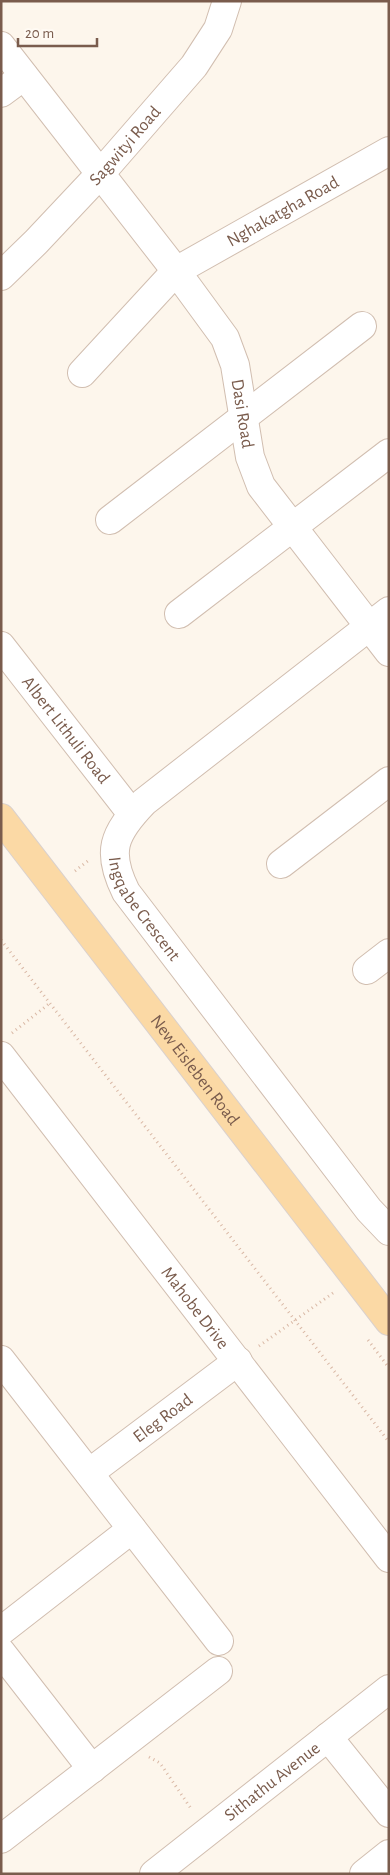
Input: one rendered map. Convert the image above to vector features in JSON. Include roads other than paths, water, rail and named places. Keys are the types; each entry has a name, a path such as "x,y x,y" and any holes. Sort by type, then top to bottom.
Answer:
{"main road":[{"name":"New Eisleben Road","path":"1,818 389,1321"}],"street":[{"name":"Sagwityi Road","path":"1,276 100,174 194,66 218,29 227,1"},
{"name":"Dasi Road","path":"1,46 219,328 230,349 235,365 254,471 261,486 292,527 379,618 389,652"},
{"path":"1,93 24,76"},
{"name":"Nghakatgha Road","path":"82,373 176,272 389,151"},
{"path":"110,520 362,326"},
{"path":"179,614 389,453"},
{"name":"Ingqabe Crescent","path":"379,618 144,802 122,827 115,843 114,858 117,874 126,892 363,1202 389,1231"},
{"name":"Albert Lithuli Road","path":"1,646 132,814"},
{"path":"282,864 389,781"},
{"path":"367,970 389,953"},
{"name":"Mahobe Drive","path":"5,1046 238,1361 389,1558"},
{"path":"1,1360 10,1390 89,1473 218,1641"},
{"name":"Eleg Road","path":"89,1473 238,1361"},
{"path":"1,1631 132,1529"},
{"path":"1,1652 92,1769"},
{"path":"1,1839 218,1671"},
{"name":"Sithathu Avenue","path":"154,1874 389,1690"},
{"path":"328,1737 389,1814"},
{"path":"365,1873 389,1854"}]}
